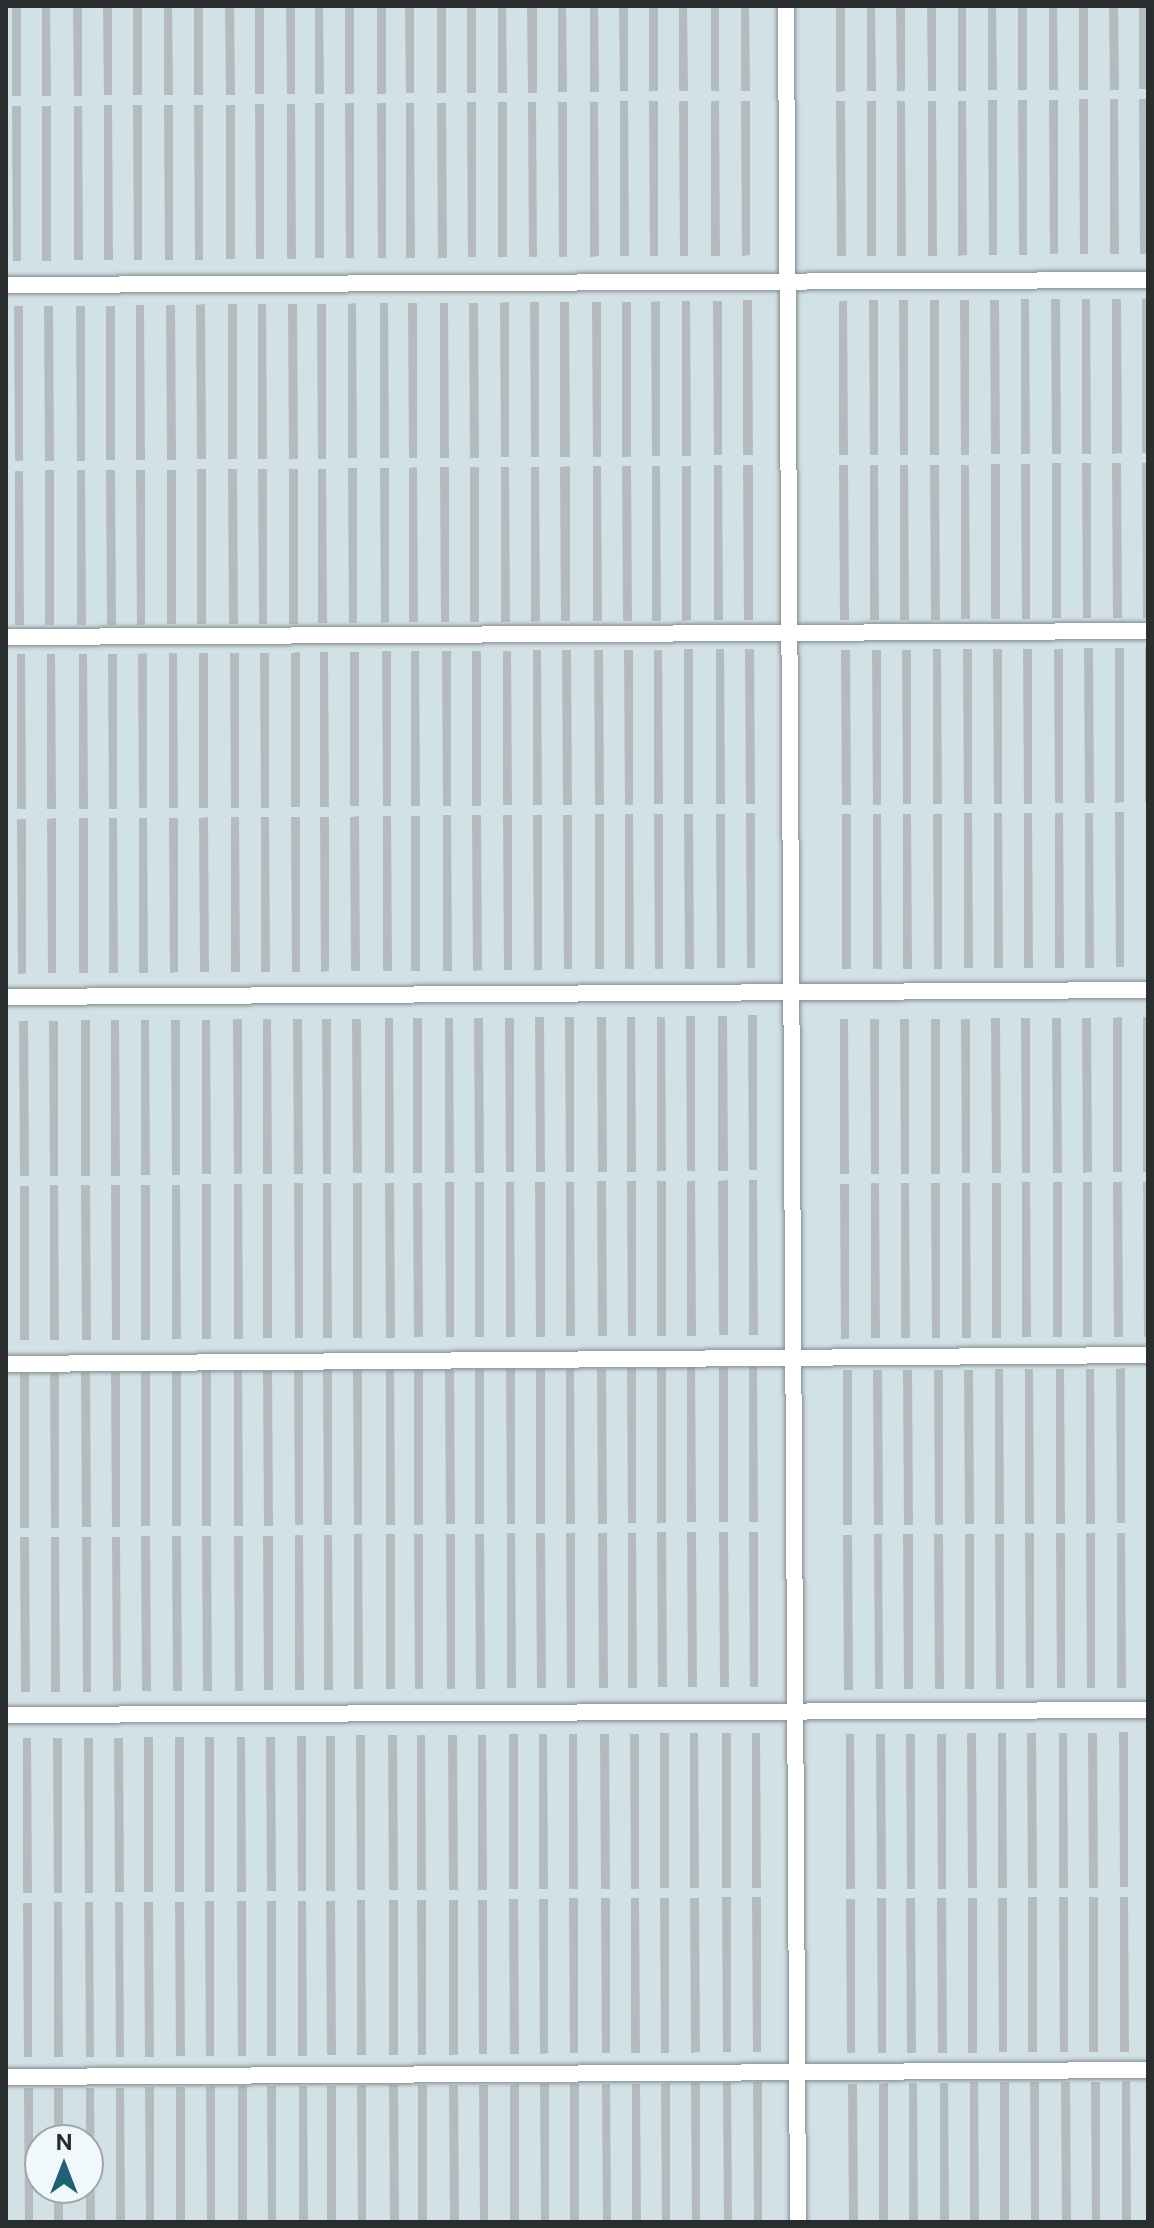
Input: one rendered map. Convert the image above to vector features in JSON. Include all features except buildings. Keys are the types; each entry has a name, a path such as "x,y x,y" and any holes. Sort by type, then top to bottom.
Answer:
{"lane":[{"path":"786,6 798,2222"},
{"path":"6,285 1148,280"},
{"path":"6,637 1148,631"},
{"path":"6,997 1148,990"},
{"path":"6,1364 1148,1355"},
{"path":"6,1715 1148,1710"},
{"path":"6,2077 1148,2070"}],"shaded area":[{"path":"6,6 1148,6 1148,2222 6,2222"}]}
